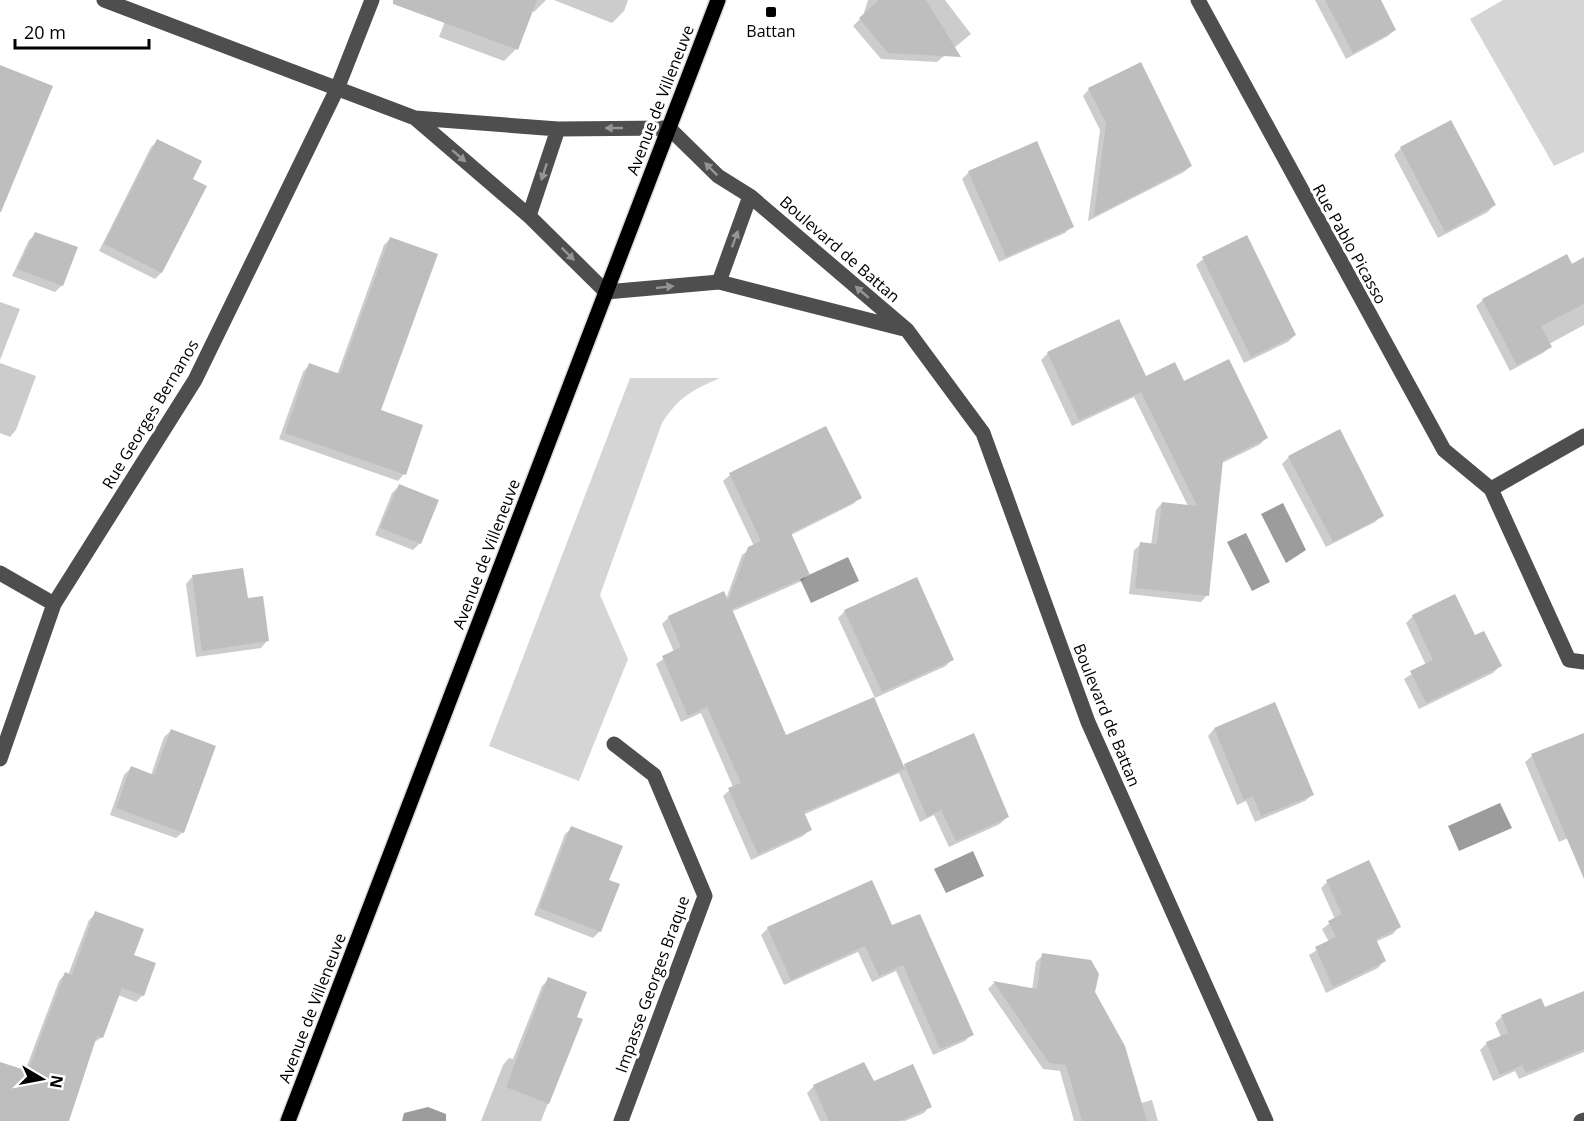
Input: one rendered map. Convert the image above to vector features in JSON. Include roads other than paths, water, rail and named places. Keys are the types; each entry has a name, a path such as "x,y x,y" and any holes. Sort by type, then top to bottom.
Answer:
{"main road":[{"name":"Avenue de Villeneuve","path":"288,1121 718,0"}],"street":[{"path":"104,0 415,118 558,129 669,128"},
{"name":"Rue Georges Bernanos","path":"0,759 54,604 195,380 337,89 372,0"},
{"name":"Rue Pablo Picasso","path":"1198,0 1444,450 1491,489 1569,660 1584,662"},
{"path":"415,118 529,216 606,292"},
{"name":"Boulevard de Battan","path":"669,128 718,176 750,196 907,330 983,434 1088,722 1266,1121"},
{"path":"529,216 558,129"},
{"path":"719,282 750,196"},
{"name":"Boulevard de Battan","path":"606,292 719,282 907,330"},
{"path":"1491,489 1584,435"},
{"path":"0,573 54,604"},
{"name":"Impasse Georges Braque","path":"614,744 654,775 705,896 621,1121"}],"place":[{"name":"Battan","path":"771,12"}]}
